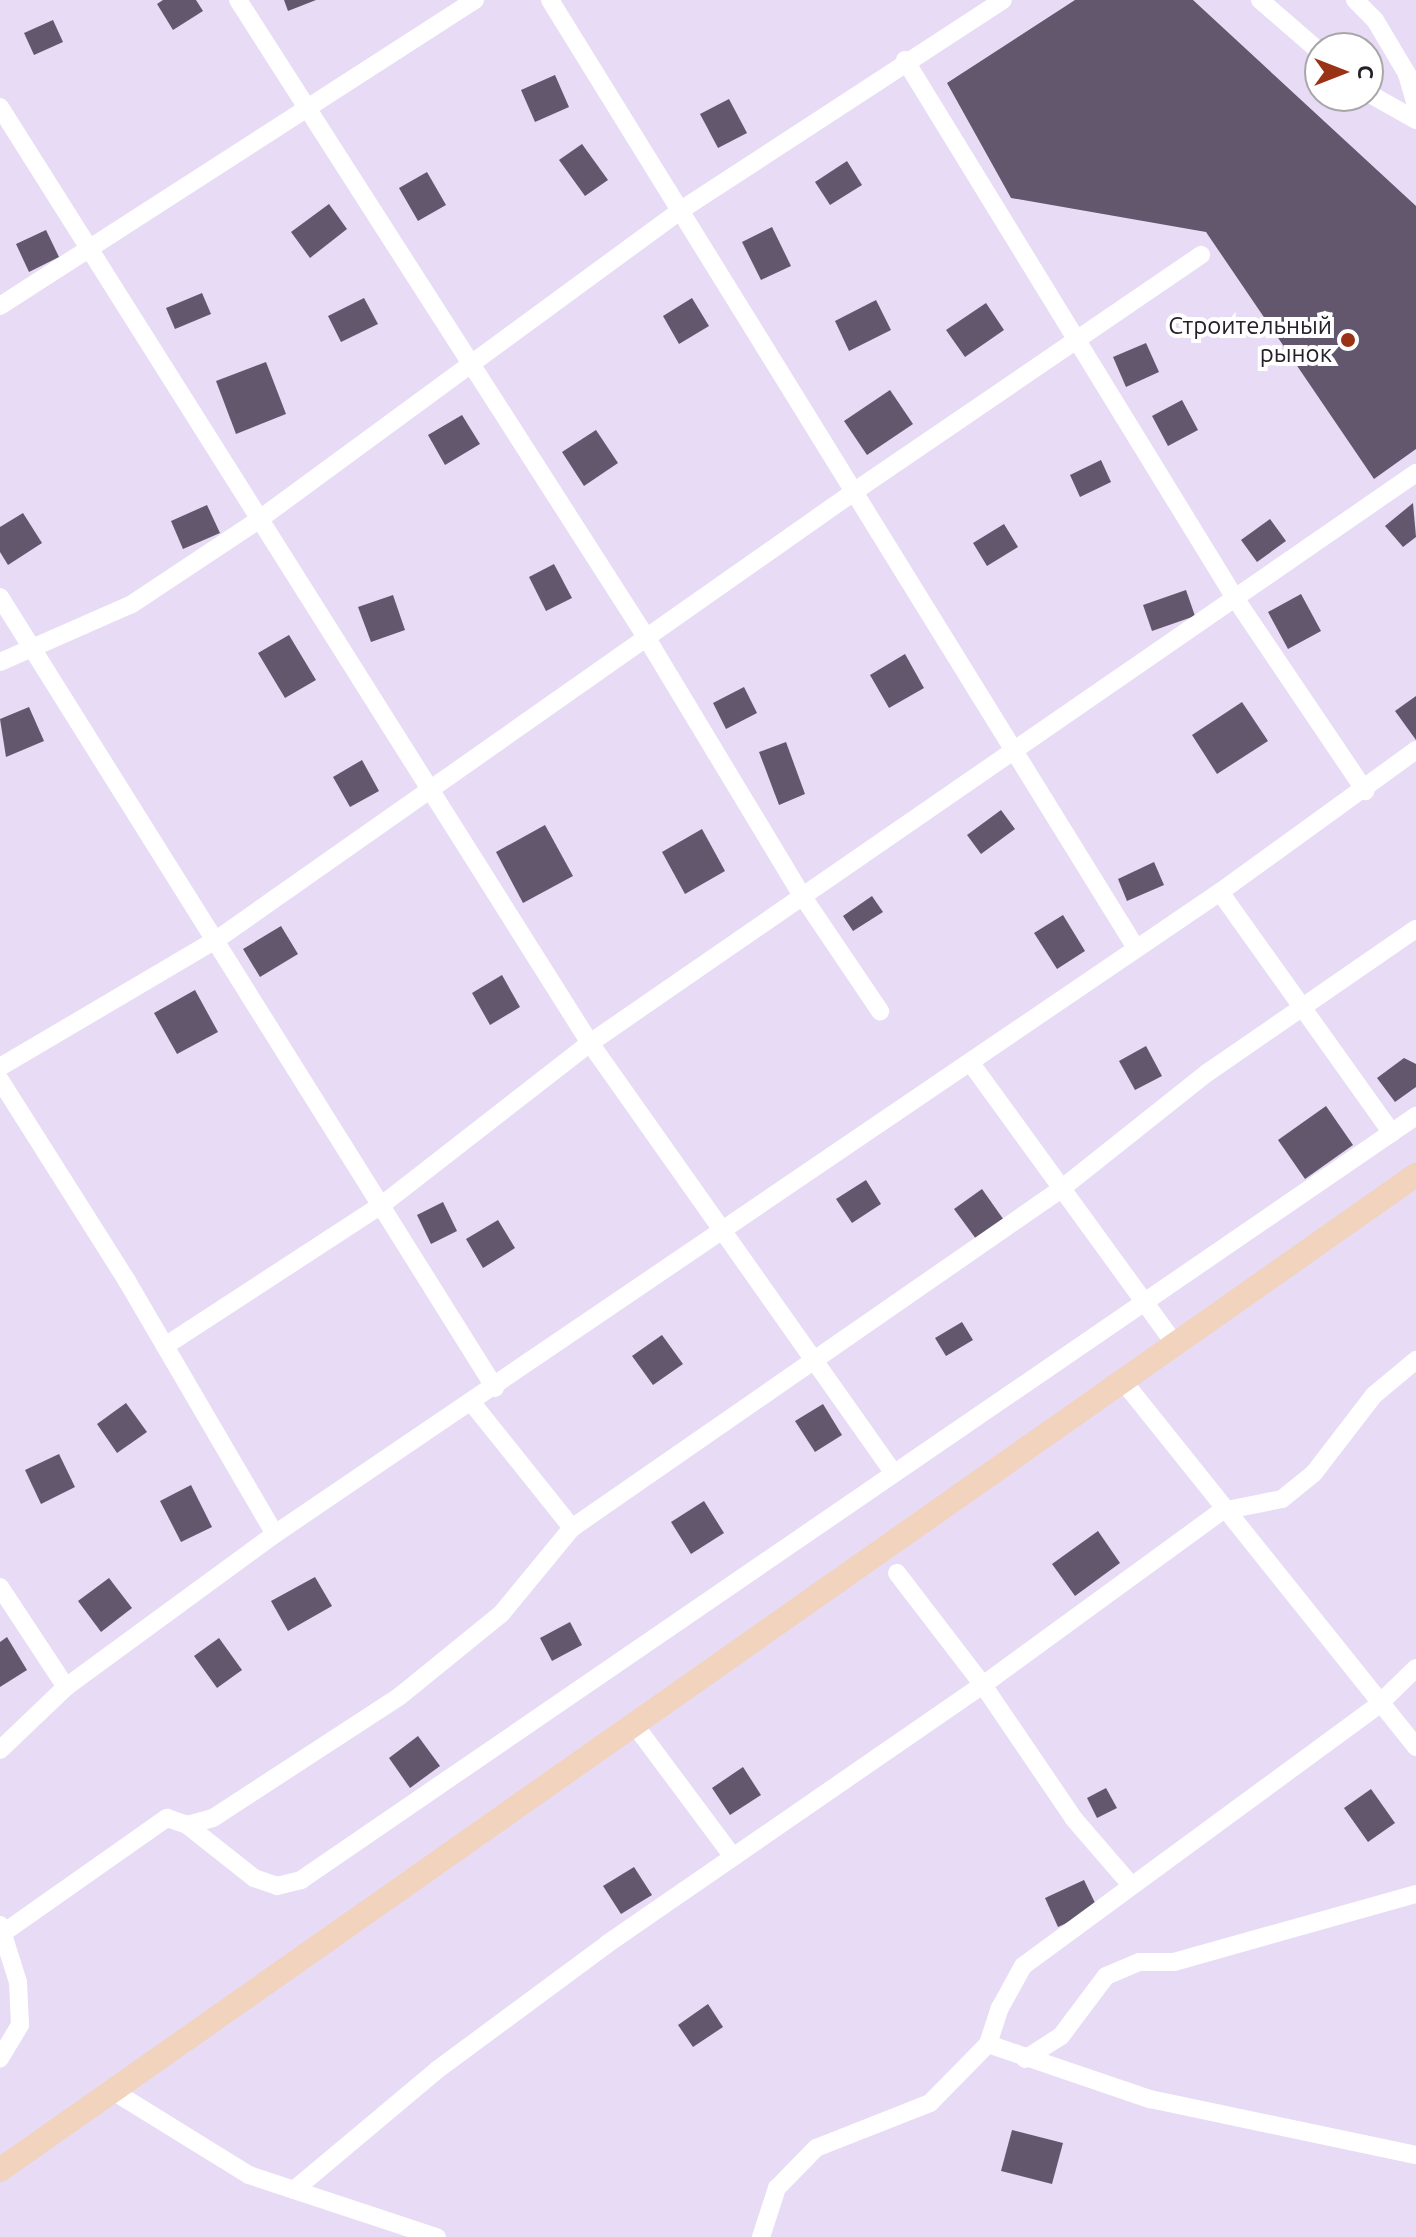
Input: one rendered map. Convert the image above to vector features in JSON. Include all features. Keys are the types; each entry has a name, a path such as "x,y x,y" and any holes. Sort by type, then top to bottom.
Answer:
{"street":[{"path":"238,0 303,108 646,637 803,897 880,1011"},
{"path":"0,306 475,0"},
{"path":"550,0 1136,948"},
{"path":"0,662 34,651 132,604 257,521 681,210 905,60 1003,0"},
{"path":"1260,0 1304,38"},
{"path":"1355,0 1375,20 1407,74 1416,105"},
{"path":"905,60 1235,598 1365,791"},
{"path":"1384,102 1416,120"},
{"path":"0,107 257,521 590,1043 723,1226 893,1472"},
{"path":"0,1067 216,940 855,491 1201,255"},
{"path":"165,1346 383,1204 590,1043 1416,473"},
{"path":"0,597 383,1204 495,1388"},
{"path":"0,1750 66,1687 275,1534 495,1388 723,1226 1220,892 1365,791 1416,750"},
{"path":"1220,892 1392,1133"},
{"path":"187,1825 213,1818 400,1696 501,1614 572,1528 1061,1189 1301,1005 1416,929"},
{"path":"970,1062 1173,1341"},
{"path":"0,1080 165,1346 275,1534"},
{"path":"0,2058 20,2025 18,1982 3,1928 167,1818 187,1825 254,1878 277,1886 301,1880 798,1544 893,1472 1146,1304 1416,1116"},
{"path":"0,2170 1123,1381 1173,1341 1416,1175"},
{"path":"294,2190 437,2070 733,1857 983,1685 1222,1511 1282,1499 1314,1473 1374,1395 1416,1360"},
{"path":"1123,1381 1222,1511 1378,1705 1416,1747"},
{"path":"472,1403 572,1528"},
{"path":"897,1573 983,1685 1074,1819 1131,1885"},
{"path":"0,1587 66,1687"},
{"path":"761,2237 777,2188 816,2148 930,2103 988,2044 1000,2008 1023,1966 1378,1705 1416,1668"},
{"path":"634,1724 733,1857"},
{"path":"1025,2059 1061,2036 1106,1976 1139,1962 1174,1962 1416,1894"},
{"path":"988,2044 1150,2099 1416,2155"},
{"path":"113,2091 249,2175 437,2237"}],"building":[{"path":"163,0 196,0 203,11 173,30 157,4"},
{"path":"284,0 316,0 288,11"},
{"name":"Строительный рынок","path":"1075,0 1193,0 1304,103 1304,112 1314,112 1416,206 1416,449 1374,479 1206,232 1011,198 947,83"},
{"path":"53,20 63,42 34,55 24,33"},
{"path":"555,75 569,107 535,122 521,90"},
{"path":"729,99 747,133 718,148 700,114"},
{"path":"582,144 608,180 585,196 559,160"},
{"path":"847,161 862,185 830,205 815,182"},
{"path":"427,172 446,205 418,221 399,188"},
{"path":"329,204 347,229 310,258 291,232"},
{"path":"772,227 791,266 761,280 742,242"},
{"path":"46,230 59,257 29,272 16,244"},
{"path":"202,293 211,314 175,329 166,308"},
{"path":"364,298 378,324 341,342 328,316"},
{"path":"692,298 709,326 679,344 663,316"},
{"path":"876,300 891,330 849,351 835,321"},
{"path":"986,303 1004,330 965,357 946,330"},
{"path":"1146,343 1159,372 1126,387 1113,357"},
{"path":"266,362 286,414 236,434 216,381"},
{"path":"890,390 913,424 867,455 844,421"},
{"path":"1182,400 1198,430 1168,446 1152,416"},
{"path":"462,415 480,444 445,465 428,435"},
{"path":"596,430 618,463 584,486 562,452"},
{"path":"1101,460 1111,482 1080,497 1070,475"},
{"path":"1413,503 1416,537 1403,547 1385,526"},
{"path":"207,505 220,533 183,549 171,521"},
{"path":"23,513 42,543 8,565 0,552 0,527"},
{"path":"1270,519 1286,541 1257,562 1241,540"},
{"path":"1004,524 1018,547 987,566 973,543"},
{"path":"554,564 572,598 546,611 529,577"},
{"path":"1186,590 1195,616 1152,631 1143,605"},
{"path":"1301,594 1321,631 1288,649 1268,612"},
{"path":"393,595 405,630 371,642 358,607"},
{"path":"289,635 316,680 285,698 258,653"},
{"path":"905,654 924,688 889,708 870,675"},
{"path":"744,687 757,713 726,729 713,703"},
{"path":"1416,696 1416,740 1395,711"},
{"path":"1242,702 1268,741 1217,774 1192,735"},
{"path":"29,707 44,741 6,757 0,719"},
{"path":"786,742 805,794 779,805 759,752"},
{"path":"362,760 379,791 350,807 333,777"},
{"path":"1001,810 1015,829 981,854 967,835"},
{"path":"545,825 573,876 523,903 496,852"},
{"path":"702,829 725,871 685,894 662,852"},
{"path":"1154,862 1164,885 1127,901 1118,879"},
{"path":"872,896 883,912 853,931 843,916"},
{"path":"1063,915 1085,951 1057,969 1034,933"},
{"path":"281,926 298,954 260,977 243,949"},
{"path":"502,975 520,1007 490,1025 472,993"},
{"path":"195,990 218,1032 177,1054 154,1013"},
{"path":"1146,1046 1162,1076 1135,1090 1119,1061"},
{"path":"1404,1058 1416,1064 1416,1087 1395,1102 1377,1078"},
{"path":"1326,1106 1353,1145 1305,1179 1278,1140"},
{"path":"866,1180 881,1204 852,1223 836,1199"},
{"path":"982,1189 1006,1223 979,1243 954,1209"},
{"path":"443,1202 457,1231 431,1244 417,1215"},
{"path":"498,1220 515,1248 483,1268 466,1239"},
{"path":"962,1322 973,1340 946,1356 935,1338"},
{"path":"662,1335 683,1364 653,1385 632,1356"},
{"path":"126,1403 147,1432 117,1453 97,1424"},
{"path":"823,1404 842,1435 815,1452 795,1421"},
{"path":"59,1454 75,1487 41,1504 25,1470"},
{"path":"191,1485 212,1527 181,1542 160,1501"},
{"path":"704,1501 724,1533 691,1554 671,1522"},
{"path":"1098,1531 1120,1563 1075,1596 1052,1564"},
{"path":"315,1577 332,1606 288,1631 271,1601"},
{"path":"109,1578 132,1608 101,1632 78,1601"},
{"path":"570,1622 582,1645 552,1661 540,1638"},
{"path":"7,1637 27,1670 0,1687 0,1642"},
{"path":"219,1638 242,1670 217,1688 194,1656"},
{"path":"418,1736 440,1766 410,1788 389,1758"},
{"path":"743,1767 761,1795 730,1815 712,1788"},
{"path":"1106,1788 1117,1808 1097,1818 1087,1798"},
{"path":"1371,1789 1395,1823 1368,1842 1344,1808"},
{"path":"634,1867 652,1895 621,1914 603,1886"},
{"path":"1084,1880 1098,1909 1058,1927 1045,1898"},
{"path":"708,2004 723,2027 693,2047 678,2025"},
{"path":"1012,2130 1063,2143 1052,2184 1001,2171"}],"place":[{"name":"Строительный рынок","path":"1348,340"}]}
